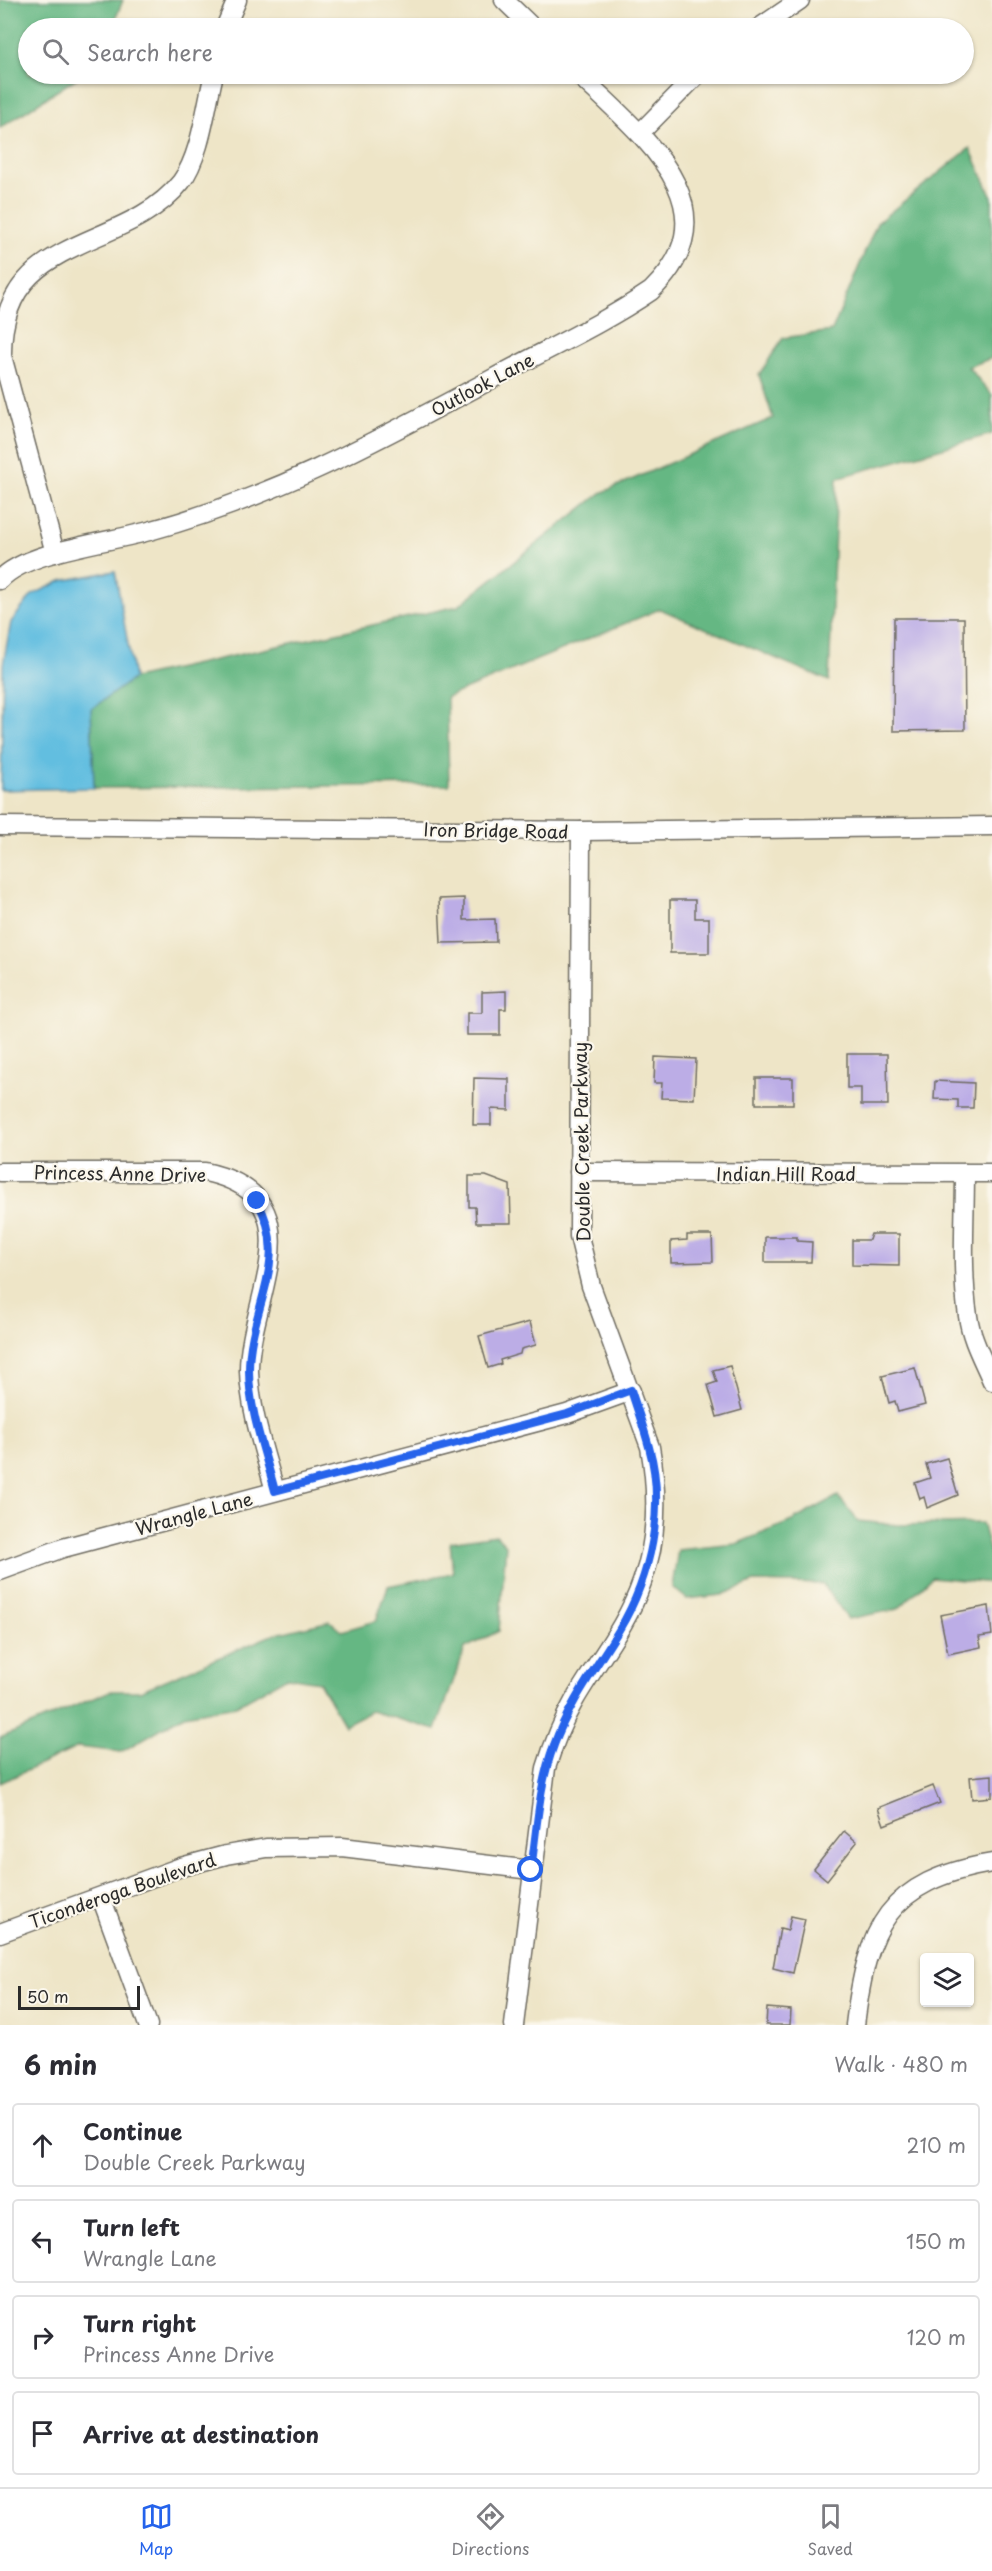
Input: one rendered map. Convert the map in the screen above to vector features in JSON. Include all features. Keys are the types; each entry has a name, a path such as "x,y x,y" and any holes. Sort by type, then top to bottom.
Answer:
{"street":[{"path":"229,18 237,0"},
{"path":"504,0 522,18"},
{"path":"774,18 800,0"},
{"path":"55,553 2,356 2,326 8,300 22,279 42,261 147,210 179,183 195,151 212,84"},
{"name":"Outlook Lane","path":"0,580 18,566 55,553 194,519 277,489 376,441 651,291 674,264 681,246 685,226 678,184 667,164 640,133 589,84"},
{"path":"640,133 688,84"},
{"name":"Iron Bridge Road","path":"0,826 581,831 992,826"},
{"name":"Double Creek Parkway","path":"514,2025 542,1785 554,1744 574,1702 630,1610 642,1584 650,1554 655,1516 654,1470 650,1448 631,1390 591,1286 579,1236 581,831"},
{"name":"Princess Anne Drive","path":"0,1172 205,1172 229,1179 257,1201 267,1218 272,1247 253,1332 249,1371 252,1402 275,1491"},
{"name":"Indian Hill Road","path":"579,1172 992,1173"},
{"path":"965,1173 965,1289 968,1317 976,1347 992,1381"},
{"name":"Wrangle Lane","path":"0,1570 63,1548 567,1414 631,1390"},
{"name":"Ticonderoga Boulevard","path":"0,1933 181,1867 226,1855 266,1848 342,1847 531,1870"},
{"path":"855,2025 864,1964 879,1928 890,1912 908,1895 933,1879 953,1871 992,1863"},
{"path":"101,1897 148,2025"}],"green space":[{"path":"0,0 123,0 116,18 18,18 18,84 68,84 0,128"},
{"path":"970,148 992,197 992,358 968,367 992,395 992,434 837,478 829,681 660,609 447,697 449,785 94,788 91,709 134,678 458,606 601,493 773,418 759,375 783,338 832,331 877,223"},
{"path":"838,1496 858,1521 898,1525 982,1523 992,1559 992,1583 932,1577 898,1609 848,1619 823,1584 754,1582 722,1595 687,1599 672,1587 678,1550 736,1544 792,1521"},
{"path":"496,1535 506,1545 499,1631 465,1648 436,1730 371,1711 344,1725 319,1682 287,1677 236,1706 184,1715 121,1752 78,1747 0,1783 0,1738 110,1691 140,1691 272,1635 330,1621 342,1631 376,1621 388,1586 453,1573 450,1542"}],"water":[{"path":"115,571 134,678 91,709 94,788 1,790 3,664 11,622 32,595 61,581"}],"building":[{"path":"894,618 964,618 965,730 893,731"},
{"path":"464,898 464,920 495,919 496,942 441,943 439,899"},
{"path":"670,900 695,900 695,918 709,918 709,953 670,953"},
{"path":"506,991 506,1009 500,1009 500,1035 467,1035 467,1013 482,1013 482,992"},
{"path":"847,1054 887,1054 888,1105 861,1105 861,1088 847,1088"},
{"path":"655,1057 696,1059 694,1099 661,1098 662,1083 654,1083"},
{"path":"474,1078 509,1079 509,1110 491,1109 491,1125 473,1125"},
{"path":"756,1078 793,1078 793,1104 756,1104"},
{"path":"935,1081 974,1083 973,1108 958,1108 958,1100 934,1099"},
{"path":"469,1176 486,1176 510,1185 511,1223 476,1223 475,1207 469,1207"},
{"path":"871,1234 899,1234 899,1266 852,1265 852,1240 869,1240"},
{"path":"687,1235 712,1235 713,1262 671,1263 671,1241 687,1240"},
{"path":"765,1237 797,1237 797,1241 812,1242 811,1262 765,1262"},
{"path":"530,1322 536,1345 521,1349 520,1354 500,1360 501,1364 488,1368 479,1336"},
{"path":"730,1366 742,1410 717,1417 708,1385 717,1382 713,1370"},
{"path":"915,1368 925,1405 898,1412 895,1401 889,1403 882,1376"},
{"path":"947,1458 958,1495 927,1508 924,1497 920,1499 915,1483 930,1478 926,1464"},
{"path":"989,1606 992,1635 979,1637 981,1647 948,1654 940,1615"},
{"path":"992,1775 992,1797 972,1799 970,1777"},
{"path":"933,1786 940,1803 884,1825 878,1808"},
{"path":"844,1831 857,1842 827,1880 814,1869"},
{"path":"791,1916 805,1919 793,1973 773,1968 780,1928 788,1930"},
{"path":"767,2008 791,2010 790,2025 766,2025"}],"route":[{"path":"257,1201 267,1218 272,1247 271,1261 250,1348 250,1388 275,1491 567,1414 631,1390 650,1448 654,1470 655,1516 650,1554 642,1584 621,1628 574,1702 554,1744 542,1785 531,1870"}]}
